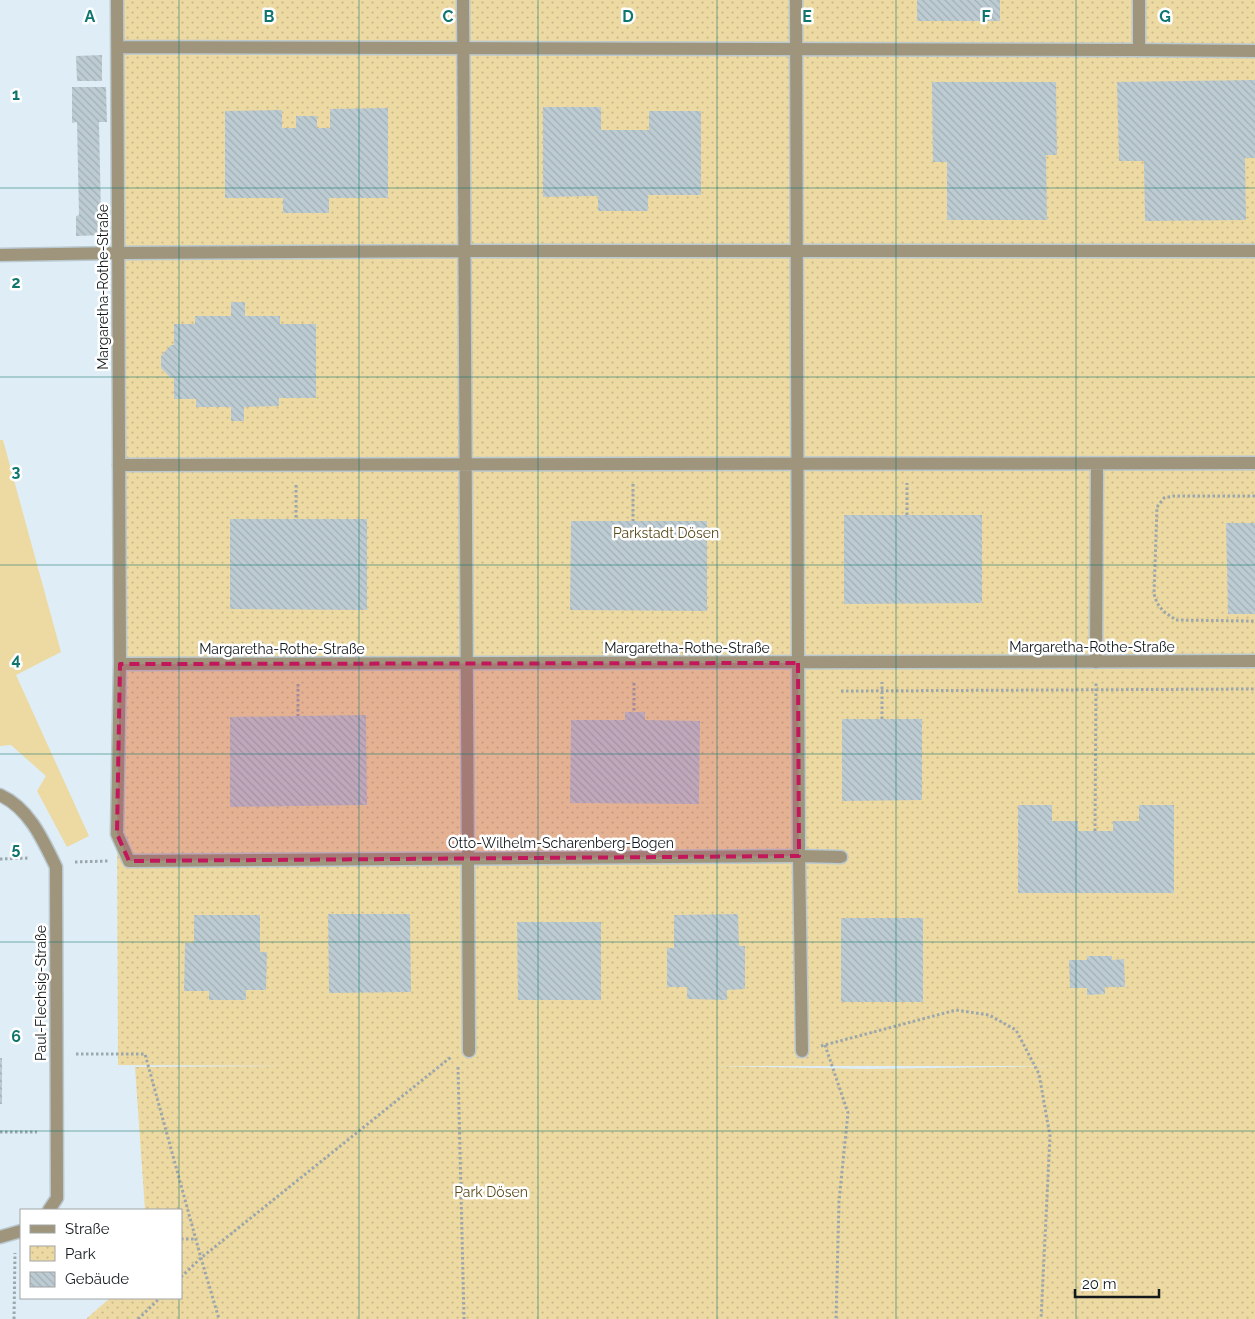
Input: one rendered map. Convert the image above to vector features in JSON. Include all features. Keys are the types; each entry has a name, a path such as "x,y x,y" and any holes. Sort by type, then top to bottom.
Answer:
{"street":[{"name":"Margaretha-Rothe-Straße","path":"118,0 120,664 117,834 129,861"},
{"path":"463,1051 467,858 464,0"},
{"path":"796,0 799,856 802,1051"},
{"path":"1139,0 1139,50"},
{"path":"118,47 1255,50"},
{"path":"0,255 464,251 1255,251"},
{"path":"1096,662 1097,464"},
{"path":"119,465 1255,464"},
{"name":"Margaretha-Rothe-Straße","path":"120,664 1255,661"},
{"name":"Paul-Flechsig-Straße","path":"0,795 9,799 32,821 56,867 57,1198 50,1209"},
{"name":"Otto-Wilhelm-Scharenberg-Bogen","path":"129,861 841,856"},
{"path":"0,1238 20,1231"}],"path":[{"path":"907,515 908,464"},
{"path":"296,465 296,520"},
{"path":"633,465 633,521"},
{"path":"1255,496 1174,496 1164,498 1157,507 1154,594 1157,603 1176,620 1255,621"},
{"path":"1095,831 1096,662"},
{"path":"634,663 634,712"},
{"path":"882,663 882,719"},
{"path":"298,664 298,716"},
{"path":"841,690 1255,689"},
{"path":"0,859 129,861"},
{"path":"836,1319 839,1201 848,1113 825,1045 956,1010 989,1014 1016,1030 1039,1074 1050,1136 1041,1319"},
{"path":"182,1276 201,1258 463,1051"},
{"path":"56,1055 145,1054 201,1258 220,1319"},
{"path":"458,1062 464,1319"},
{"path":"0,1132 57,1132"},
{"path":"182,1238 196,1239"},
{"path":"14,1319 15,1246"},
{"path":"138,1319 159,1299"}],"highlighted area":[{"path":"798,663 799,856 129,861 117,834 120,664"}],"green space":[{"name":"Parkstadt Dösen","path":"114,0 1255,0 1255,1319 86,1319 109,1299 182,1299 182,1209 145,1209 135,1067 286,1066 118,1065","holes":["713,1066 1058,1066 866,1069"]},
{"path":"0,440 3,440 61,652 16,675 89,836 67,847 37,791 46,776 11,745 0,746"}],"building":[{"path":"917,0 1000,0 1000,21 917,21"},
{"path":"102,55 102,81 77,81 76,56"},
{"path":"1255,80 1255,158 1245,158 1246,220 1145,221 1144,161 1119,161 1117,82"},
{"path":"932,82 1056,82 1057,155 1046,155 1047,220 947,220 947,162 933,162"},
{"path":"72,87 106,87 107,122 99,122 101,216 103,216 104,235 76,236 76,216 79,215 77,122 72,123"},
{"path":"543,107 601,107 601,130 649,130 649,111 701,111 701,195 648,195 648,211 598,211 598,196 543,197"},
{"path":"388,108 388,198 329,198 329,213 283,213 283,198 225,198 225,111 282,110 282,128 296,128 296,116 317,116 317,128 330,128 330,109"},
{"path":"231,302 245,302 245,316 280,316 280,324 316,324 316,398 279,398 279,406 244,407 244,421 231,421 231,407 196,407 196,399 174,399 174,378 171,378 161,368 161,356 171,345 174,345 174,324 195,324 195,316 231,316"},
{"path":"844,515 982,515 982,603 844,604"},
{"path":"230,519 367,519 367,610 230,609"},
{"path":"571,521 707,521 707,611 570,610"},
{"path":"1226,523 1255,523 1255,614 1228,614"},
{"path":"625,712 645,712 645,720 700,721 699,804 570,803 571,720 625,720"},
{"path":"366,715 367,805 230,807 230,717"},
{"path":"842,719 922,719 922,800 842,801"},
{"path":"1018,805 1052,805 1052,821 1078,821 1078,831 1113,831 1113,821 1139,821 1139,805 1174,805 1174,893 1018,893"},
{"path":"328,914 410,914 411,992 329,993"},
{"path":"738,914 739,946 745,946 745,989 727,990 727,1000 687,999 687,987 667,987 667,948 674,948 674,915"},
{"path":"194,915 260,915 260,952 267,952 266,990 246,990 246,1000 209,1000 209,991 184,991 185,943 194,943"},
{"path":"841,918 923,918 923,1002 841,1002"},
{"path":"517,922 601,922 601,1000 518,1000"},
{"path":"1087,956 1112,956 1112,960 1124,959 1125,987 1105,987 1105,994 1087,995 1087,988 1070,988 1069,960 1087,960"},
{"path":"0,1058 2,1058 2,1104 0,1104"}],"park label":[{"name":"Park Dösen","path":"491,1192"}]}
